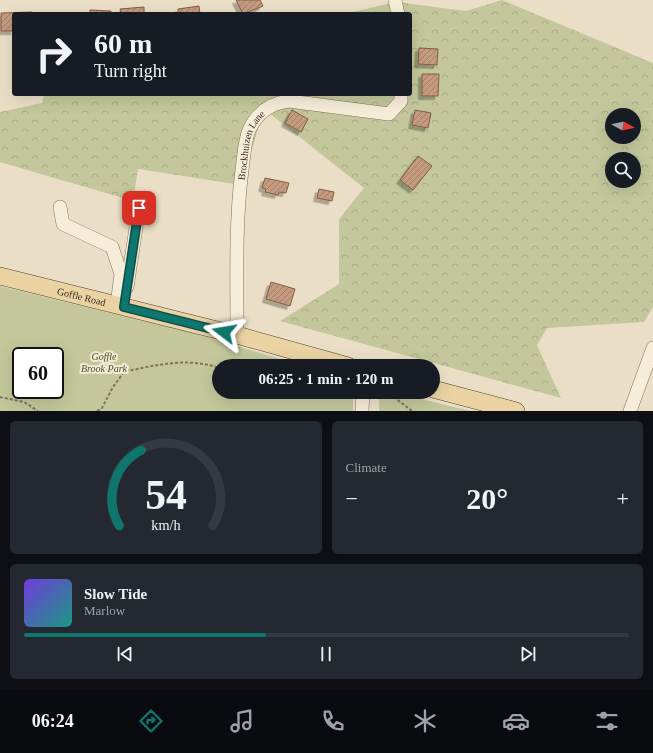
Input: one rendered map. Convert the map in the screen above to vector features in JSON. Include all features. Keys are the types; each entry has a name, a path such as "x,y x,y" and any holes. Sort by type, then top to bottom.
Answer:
{"main road":[{"name":"Goffle Road","path":"0,276 237,335 323,359"},
{"path":"440,391 516,411"}],"street":[{"path":"395,0 398,12"},
{"name":"Brockhuizen Lane","path":"237,335 238,217 246,143 250,129 268,106 278,102 289,101 389,114 401,100 401,96"},
{"path":"60,207 63,224 112,247 121,274 120,306"},
{"path":"120,306 139,208"},
{"path":"630,411 653,348"},
{"path":"362,411 363,399"}],"path":[{"path":"97,411 102,408 113,387 124,372 156,364 189,362 212,367"},
{"path":"0,397 24,402 38,411"},
{"path":"396,399 412,411"}],"green space":[{"path":"502,0 653,63 653,307 644,322 547,328 537,345 561,398 440,365 440,359 419,359 280,321 339,284 339,219 364,188 264,109 241,185 138,169 133,201 0,162 0,112 42,103 44,96 412,96 412,12 353,12 396,2 466,11"},
{"name":"Goffle Brook Park","path":"0,286 196,334 280,359 212,359 212,399 353,399 353,411 0,411"},
{"path":"379,399 420,399 471,411 379,411"}],"building":[{"path":"236,0 260,0 263,6 248,12 242,12"},
{"path":"199,6 200,12 178,12 178,9"},
{"path":"144,7 144,12 121,12 120,9"},
{"path":"90,10 111,11 111,12 90,12"},
{"path":"1,13 12,13 12,31 1,31"},
{"path":"419,48 438,49 437,65 418,64"},
{"path":"422,74 439,74 438,96 422,96"},
{"path":"292,110 308,119 301,132 285,123"},
{"path":"415,110 431,113 428,128 412,125"},
{"path":"418,156 432,166 413,190 400,180"},
{"path":"265,178 289,183 286,193 279,192 278,195 265,192 266,189 262,188"},
{"path":"319,189 334,192 332,201 317,198"},
{"path":"271,282 295,289 290,306 266,299"}],"route":[{"path":"139,208 124,307 224,332"}]}
